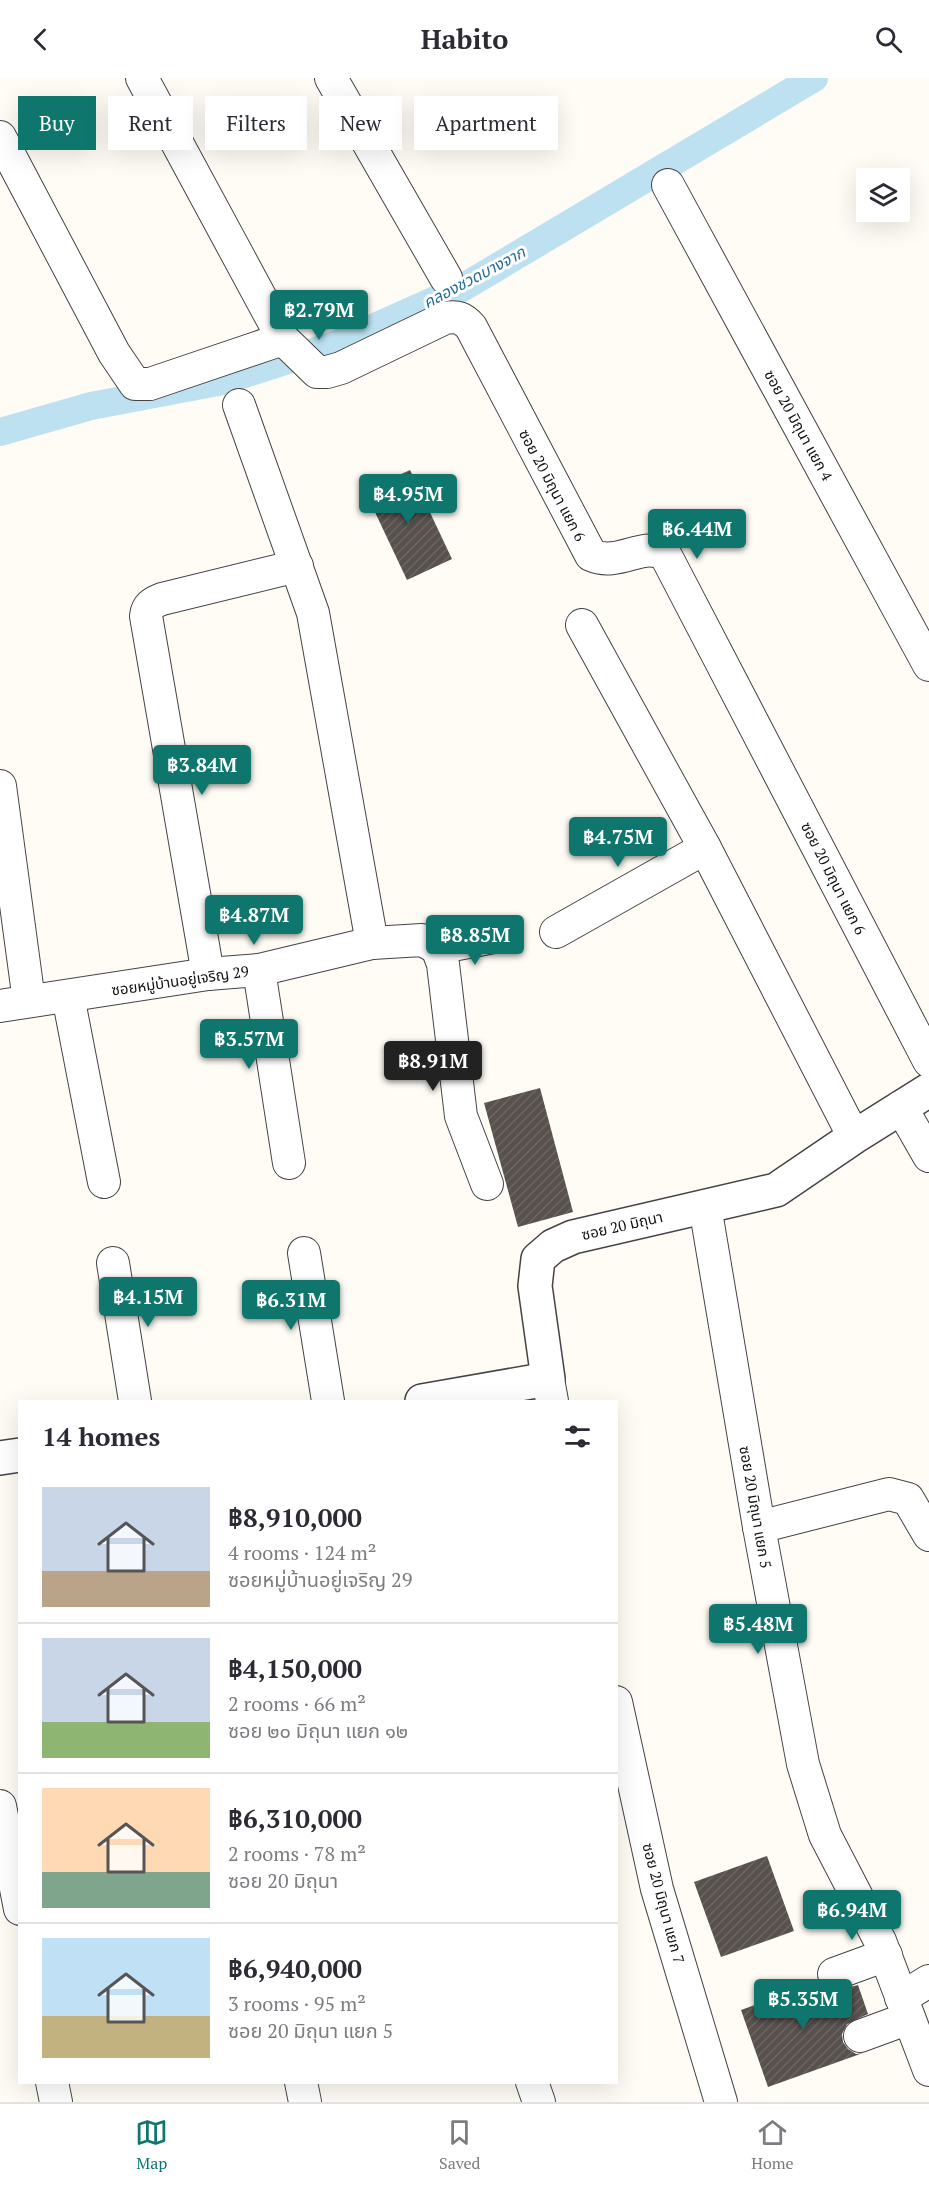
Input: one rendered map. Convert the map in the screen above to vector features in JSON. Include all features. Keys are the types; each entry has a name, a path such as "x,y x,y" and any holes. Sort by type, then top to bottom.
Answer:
{"street":[{"name":"ซอย 20 มิถุนา แยก 6","path":"142,78 286,342 317,372 341,369 445,318 456,316 463,319 471,327 591,555 602,560 618,559 646,550 659,550 671,564 929,1061"},
{"path":"331,78 446,278"},
{"path":"0,137 114,353 135,384 150,384 286,342"},
{"name":"ซอย 20 มิถุนา แยก 4","path":"668,185 929,665"},
{"path":"239,405 313,613 372,943"},
{"path":"208,974 146,616 147,608 162,599 297,566"},
{"path":"582,625 705,848 854,1137"},
{"path":"0,786 15,1003"},
{"path":"556,932 705,848"},
{"path":"487,1184 461,1116 443,964 437,948 504,935"},
{"name":"ซอยหมู่บ้านอยู่เจริญ 29","path":"15,1003 208,974 259,970 372,943 422,940 437,948"},
{"path":"259,970 289,1163"},
{"path":"69,996 104,1182"},
{"name":"ซอย 20 มิถุนา","path":"434,1400 550,1390 535,1287 538,1259 553,1246 573,1237 776,1190 929,1090"},
{"path":"901,1107 929,1156"},
{"name":"ซอย 20 มิถุนา แยก 5","path":"705,1206 759,1527 803,1764 825,1835 886,1955 929,2070"},
{"path":"304,1253 328,1400"},
{"path":"113,1263 135,1400"},
{"path":"0,1458 18,1455"},
{"path":"759,1527 889,1494 908,1499 929,1535"},
{"name":"ซอย 20 มิถุนา แยก 7","path":"618,1720 628,1813 657,1889 721,2102"},
{"path":"0,1806 18,1899"},
{"path":"834,1974 886,1955"},
{"path":"860,2036 905,2008 929,1982"},
{"path":"52,2084 56,2102"},
{"path":"301,2084 305,2102"},
{"path":"533,2084 538,2102"}],"building":[{"path":"410,470 452,559 407,580 365,491"},
{"path":"540,1088 573,1212 518,1227 484,1103"},
{"path":"767,1856 794,1931 721,1957 694,1882"},
{"path":"818,1982 831,1992 858,1985 868,2014 847,2024 842,2034 843,2042 848,2049 856,2054 863,2053 768,2087 741,2010"}],"waterway":[{"name":"คลองชวดบางจาก","path":"0,432 91,406 223,381 337,344 462,288 814,78"}]}
